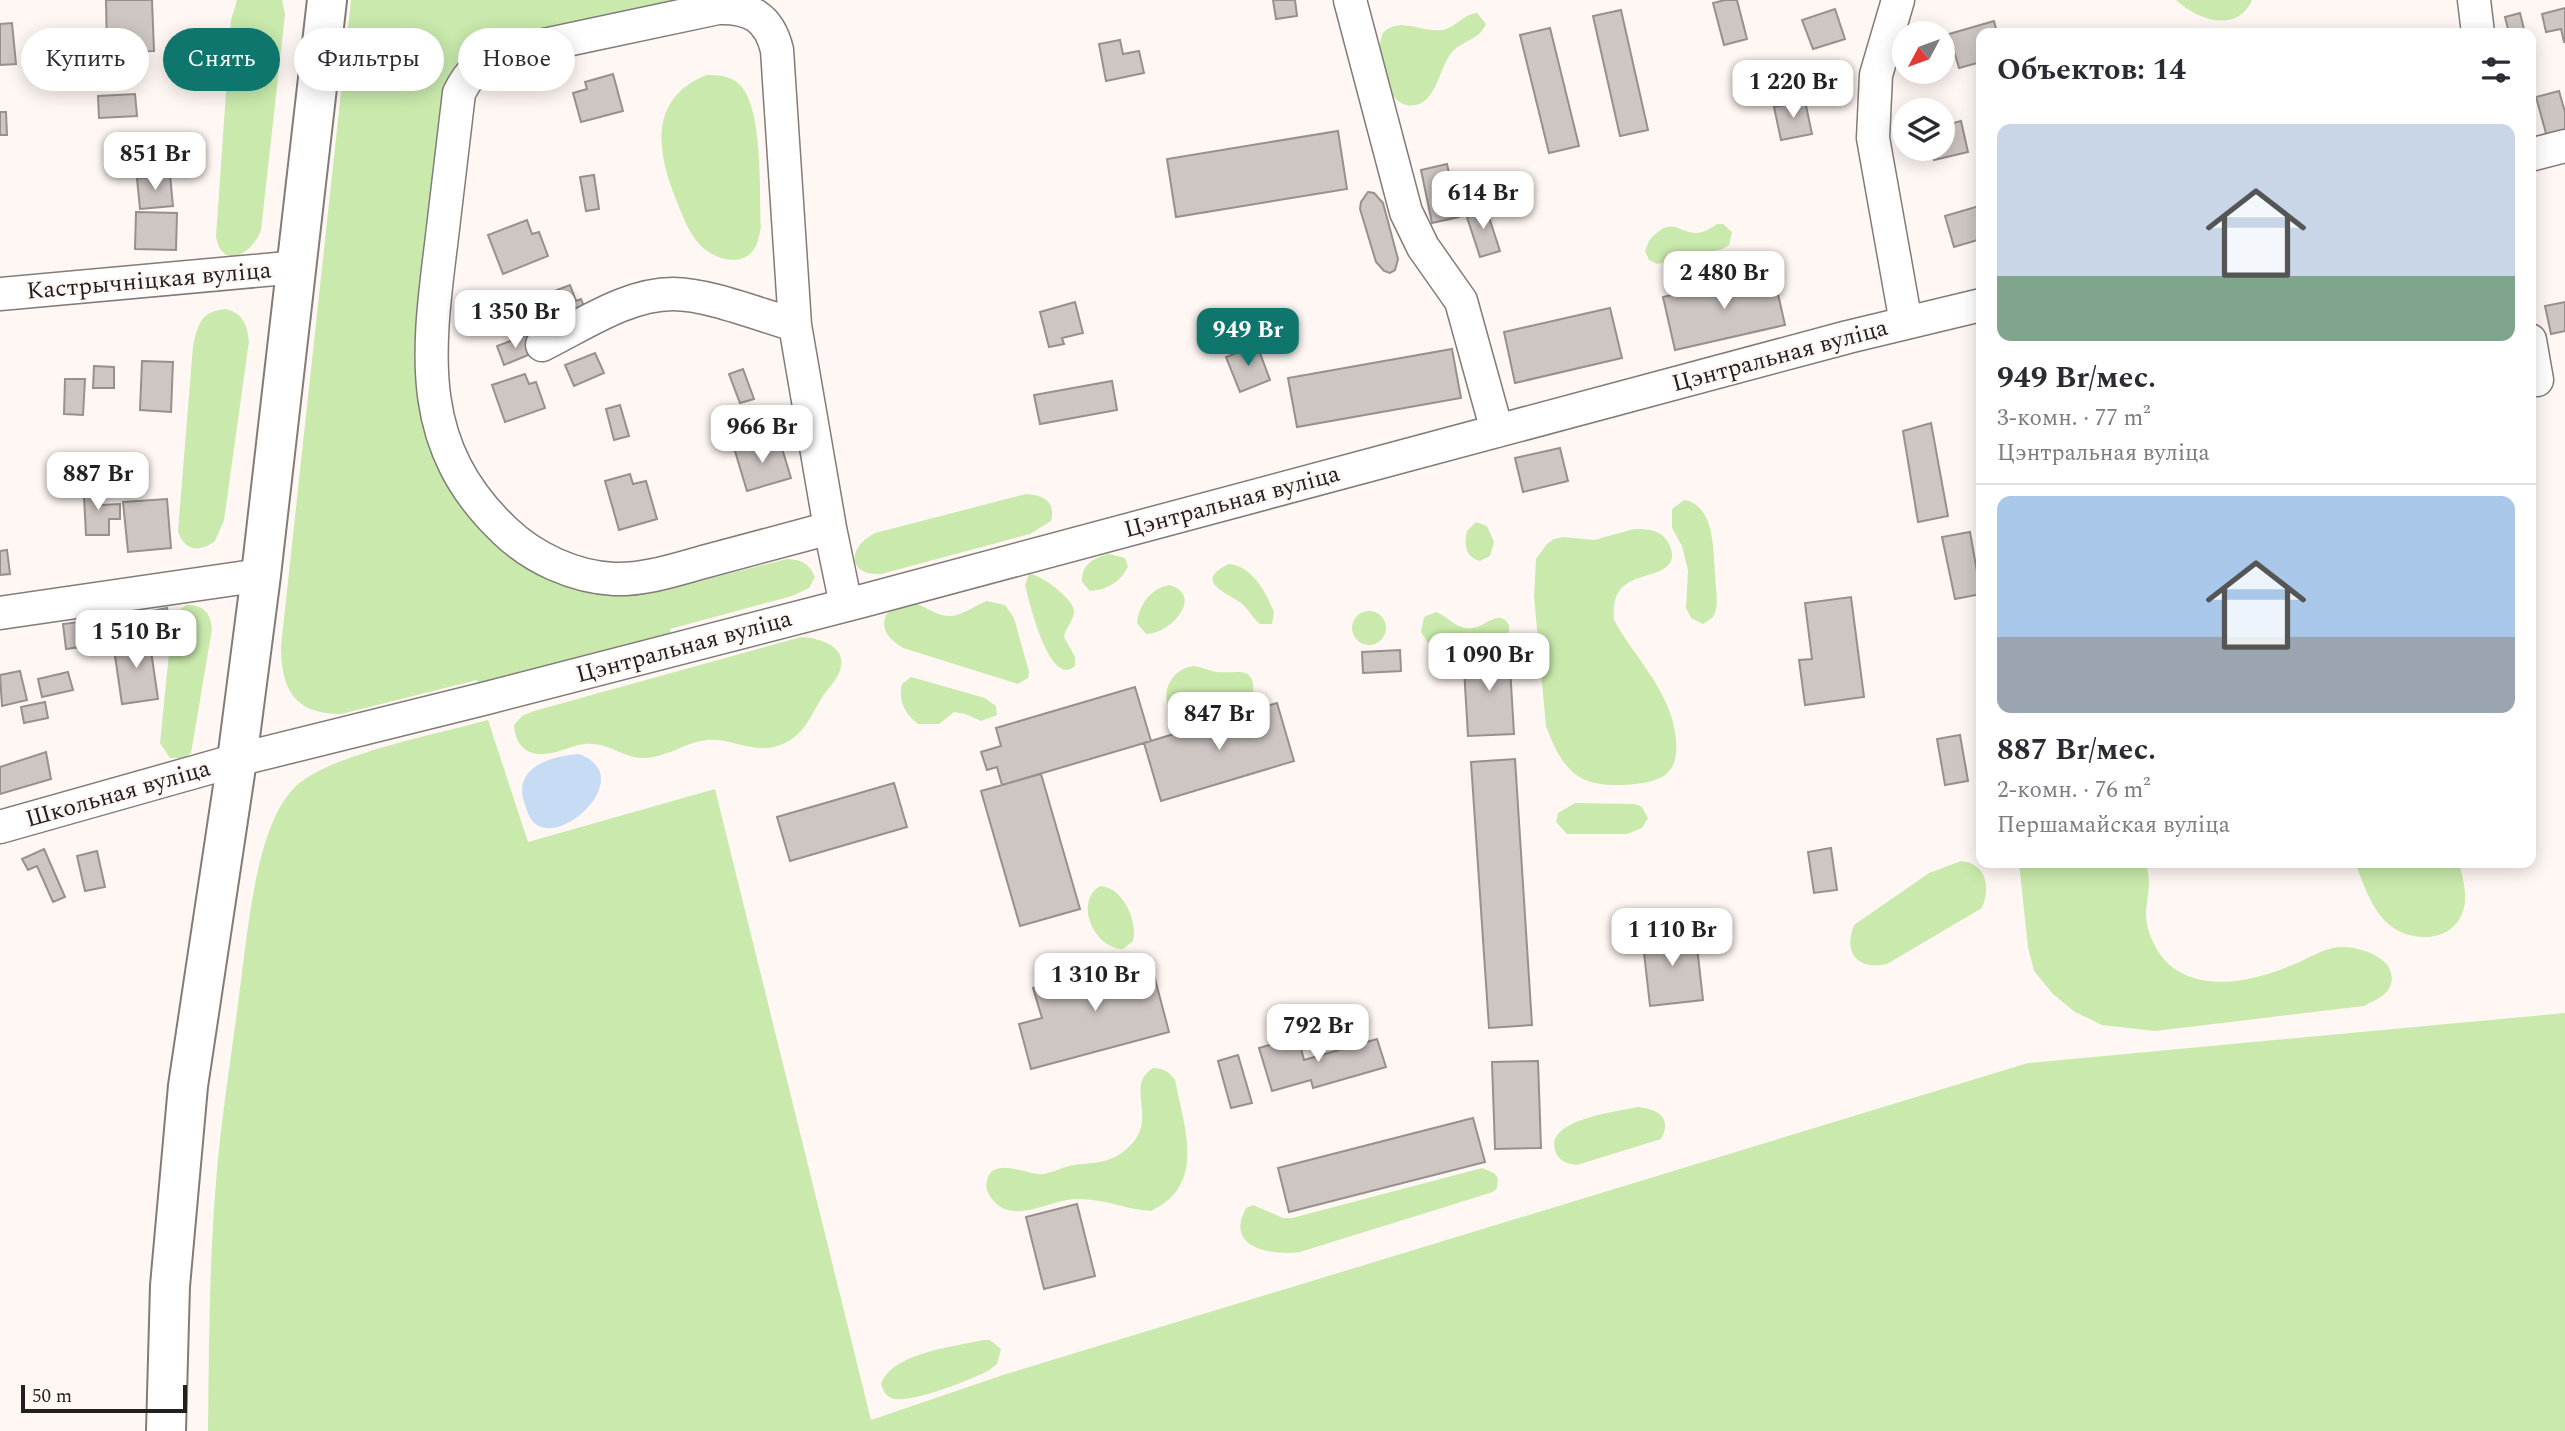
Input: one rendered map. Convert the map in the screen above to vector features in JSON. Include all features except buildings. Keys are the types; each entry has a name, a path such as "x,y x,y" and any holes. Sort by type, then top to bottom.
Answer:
{"main road":[{"path":"166,1431 170,1286 188,1086 261,575 327,0"}],"street":[{"path":"1350,0 1406,212 1423,247 1461,301 1497,431"},
{"path":"1898,0 1876,75 1873,138 1906,323"},
{"path":"2474,0 2478,28"},
{"path":"830,528 657,575 613,579 569,570 549,562 512,537 480,504 459,473 443,442 431,390 430,361 459,93 470,73 479,65 501,54 718,8 746,9 758,15 768,25 777,50 795,325 846,605"},
{"path":"2536,153 2565,146"},
{"name":"Кастрычніцкая вуліца","path":"0,294 298,267"},
{"path":"542,345 619,307 656,295 693,296 795,325"},
{"name":"Цэнтральная вуліца","path":"236,760 846,605 1976,306"},
{"path":"2536,374 2537,380"},
{"path":"0,613 261,575"},
{"name":"Школьная вуліца","path":"0,827 236,760"}],"green space":[{"path":"237,0 282,0 285,14 280,59 280,28 230,28"},
{"path":"351,0 750,0 575,46 575,28 458,28 458,91 468,91 436,417 530,550 657,574 661,591 792,559 801,561 813,572 815,577 809,588 792,596 670,629 674,649 483,699 477,680 341,714 312,709 293,696 284,675 281,646 341,91 444,91 444,28 348,28"},
{"path":"2176,0 2252,0 2237,17 2216,20 2195,13"},
{"path":"1477,13 1486,24 1475,37 1453,51 1431,95 1416,105 1406,105 1396,99 1386,85 1380,69 1379,51 1383,33 1389,28 1403,25 1442,30"},
{"path":"707,75 727,77 738,83 746,94 756,129 761,227 754,249 740,259 725,259 711,254 696,240 689,230 665,165 662,129 666,113 674,98 688,85"},
{"path":"226,91 276,91 261,230 252,246 238,255 225,254 216,237"},
{"path":"1723,224 1732,232 1729,245 1722,249 1657,264 1649,260 1645,251 1649,241 1665,228 1694,233"},
{"path":"226,309 243,320 249,341 224,520 215,541 193,548 184,543 178,531 193,346 202,320 211,313"},
{"path":"1026,494 1043,498 1052,509 1051,521 1030,534 881,574 862,571 857,566 855,553 866,539 875,533"},
{"path":"1684,500 1702,510 1712,541 1716,608 1713,616 1703,624 1691,618 1686,608 1688,570 1682,546 1672,528 1672,509"},
{"path":"1476,522 1487,526 1494,542 1490,556 1480,561 1471,556 1466,545 1467,531"},
{"path":"1634,529 1661,534 1668,542 1672,553 1671,561 1666,567 1632,581 1618,592 1614,620 1665,701 1675,732 1675,759 1672,768 1658,779 1636,784 1602,784 1581,778 1568,768 1555,748 1546,726 1534,597 1536,559 1554,539 1563,537 1594,540"},
{"path":"1109,554 1125,558 1128,567 1112,584 1090,591 1082,582 1086,566 1098,557"},
{"path":"1229,564 1245,570 1257,581 1274,612 1272,624 1260,624 1244,605 1216,586 1213,576"},
{"path":"1029,574 1055,588 1068,600 1074,611 1064,637 1075,657 1075,666 1066,670 1057,665 1049,655 1042,640 1025,585"},
{"path":"1169,585 1179,590 1184,597 1184,605 1174,621 1165,628 1146,634 1137,623 1140,610 1151,594"},
{"path":"987,601 1005,605 1014,618 1029,672 1028,678 1018,684 903,648 890,638 885,630 886,615 905,603 913,603 935,613 951,616"},
{"path":"186,605 202,608 210,618 212,629 191,753 184,758 170,758 160,743 172,623 177,612"},
{"path":"1369,611 1381,616 1386,628 1381,640 1369,645 1357,640 1352,628 1357,616"},
{"path":"1436,612 1458,626 1468,628 1501,618 1509,625 1509,632 1498,642 1428,643 1421,632 1424,617"},
{"path":"801,637 817,639 832,646 841,657 841,664 837,677 802,729 792,739 774,747 755,748 707,740 661,755 638,758 592,744 539,754 524,749 517,738 514,725 522,716 534,711"},
{"path":"1194,666 1217,672 1248,674 1253,685 1253,694 1239,706 1208,717 1189,719 1175,714 1167,699 1170,682 1176,674"},
{"path":"911,677 985,698 996,706 997,715 981,721 954,712 939,724 918,724 909,716 901,696 902,684"},
{"path":"488,720 528,842 715,789 871,1420 1003,1375 2028,1063 2565,1013 2565,1431 208,1431 211,1275 218,1158 250,911 262,853 271,827 281,805 295,787 311,775 386,746"},
{"path":"1575,803 1635,804 1642,807 1648,818 1642,828 1627,834 1567,834 1556,822 1558,813"},
{"path":"1961,861 1976,866 1986,884 1982,908 1887,964 1860,962 1850,944 1854,925 1929,873"},
{"path":"2020,868 2147,868 2149,881 2146,918 2150,933 2156,949 2166,962 2185,975 2215,982 2230,982 2261,976 2327,950 2348,947 2377,956 2390,969 2392,977 2388,990 2364,1006 2155,1031 2102,1025 2075,1012 2053,994 2034,971 2028,947"},
{"path":"2357,868 2460,868 2465,893 2463,911 2457,922 2449,930 2428,937 2404,934 2394,928 2380,915 2367,894"},
{"path":"1100,886 1116,892 1131,915 1133,941 1123,949 1104,942 1091,924 1088,903"},
{"path":"1153,1068 1166,1071 1175,1080 1186,1135 1186,1171 1180,1186 1168,1200 1151,1211 1078,1199 1018,1211 1000,1207 991,1198 986,1184 990,1173 996,1169 1011,1168 1043,1174 1069,1166 1108,1160 1120,1154 1133,1142 1140,1130 1141,1086 1144,1076"},
{"path":"1637,1107 1657,1112 1664,1120 1661,1139 1577,1165 1563,1161 1556,1154 1555,1139 1572,1124"},
{"path":"1482,1168 1494,1173 1498,1178 1497,1188 1493,1192 1300,1252 1264,1250 1246,1241 1241,1232 1246,1208 1253,1205 1283,1218 1292,1218"},
{"path":"990,1340 1001,1349 997,1364 988,1371 911,1398 891,1398 883,1390 881,1384 887,1373 910,1358"}],"water":[{"path":"579,754 595,764 601,777 599,791 578,816 564,825 549,828 537,825 530,818 524,802 524,780 529,772 546,761"}]}
